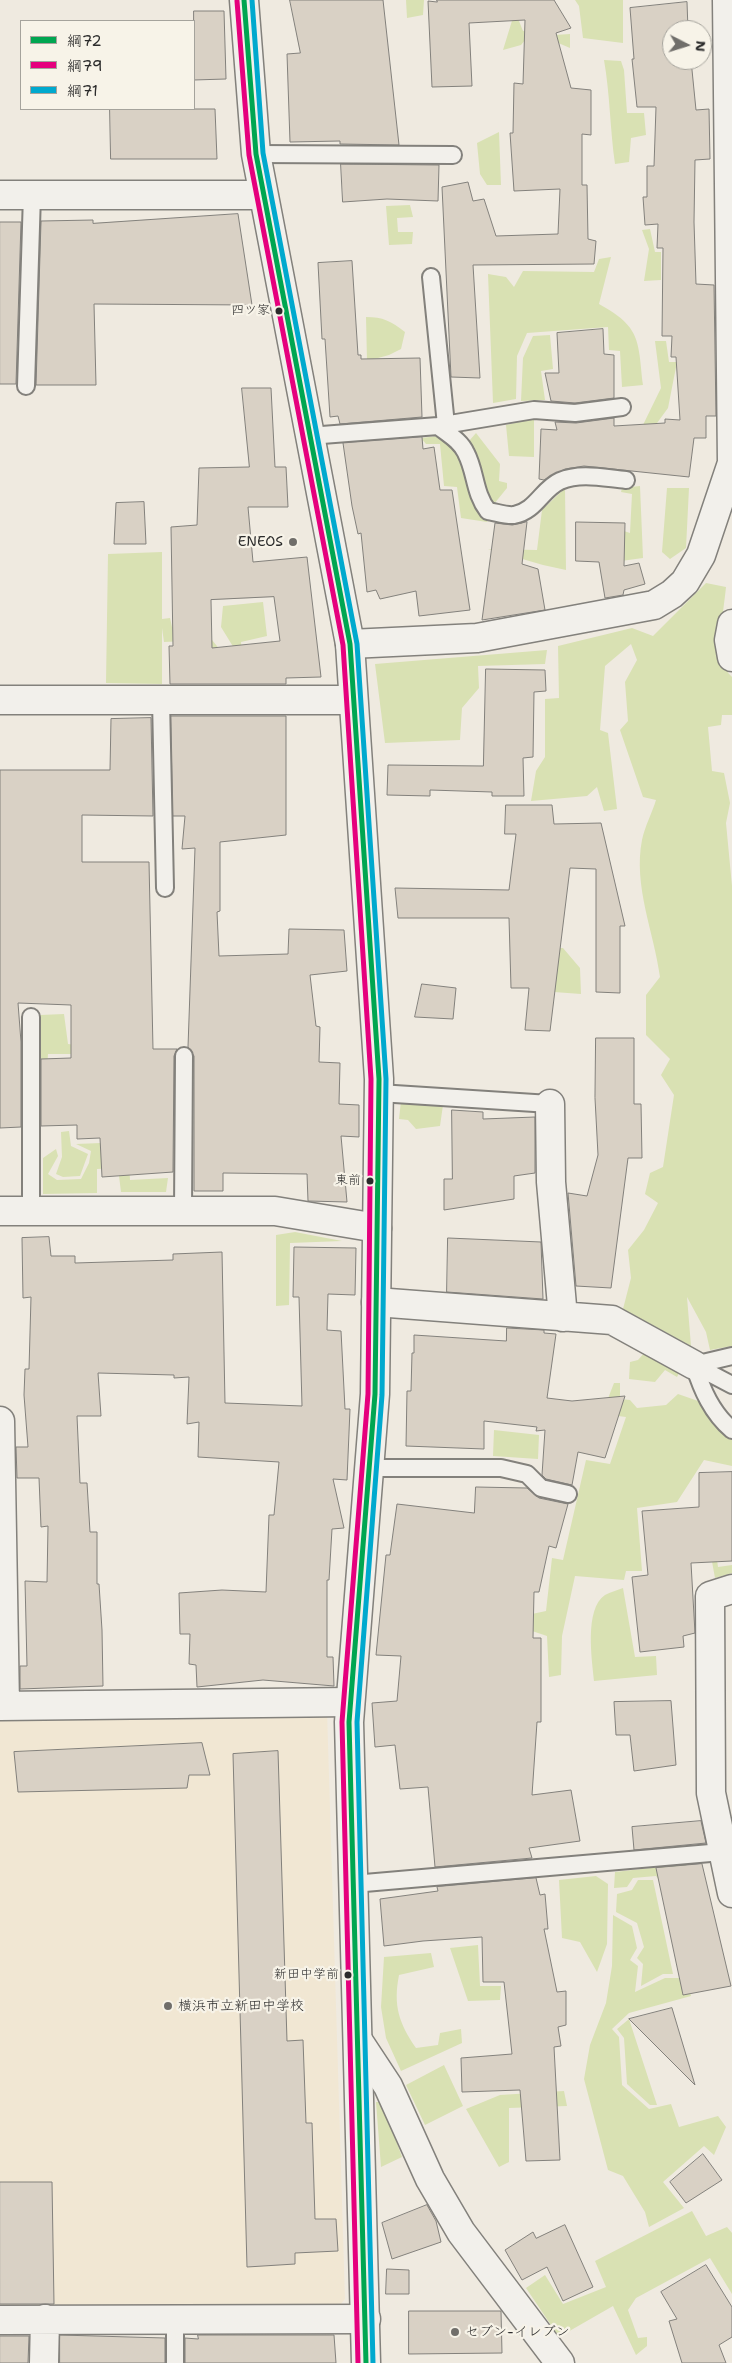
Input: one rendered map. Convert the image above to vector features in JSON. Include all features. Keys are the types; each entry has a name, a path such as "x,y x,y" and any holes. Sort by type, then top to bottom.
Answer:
{"street":[{"path":"244,0 256,154 350,644 378,1093 375,1394 349,1722 359,2042 366,2363"},
{"path":"350,644 476,638 654,605 672,594 685,582 701,555 732,463 727,0"},
{"path":"0,195 263,195"},
{"path":"732,624 729,640 732,657"},
{"path":"0,700 353,700"},
{"path":"550,1104 551,1182 563,1316"},
{"path":"0,1211 275,1211 377,1228"},
{"path":"376,1302 612,1320 694,1366"},
{"path":"0,1421 2,1706 350,1702"},
{"path":"732,1589 710,1596 710,1793 732,1893"},
{"path":"359,2042 388,2086 430,2179 461,2232 560,2363"},
{"path":"44,2363 45,2319"},
{"path":"0,2320 366,2319"}],"lane":[{"path":"256,154 453,155"},
{"path":"26,386 32,195"},
{"path":"431,277 442,426 466,451 480,500 488,511 513,515 532,507 547,490 559,481 572,477 591,476 626,480"},
{"path":"309,436 442,426 534,410 575,413 622,407"},
{"path":"161,700 165,888"},
{"path":"31,1017 31,1211"},
{"path":"183,1211 184,1056"},
{"path":"378,1093 550,1104"},
{"path":"694,1366 732,1356"},
{"path":"694,1366 732,1385"},
{"path":"694,1366 704,1393 722,1422 732,1430"},
{"path":"369,1468 501,1468 527,1474 541,1488 568,1494"},
{"path":"353,1884 722,1852"},
{"path":"175,2319 175,2363"}],"shaded area":[{"name":"横浜市立新田中学校","path":"327,1710 345,2299 335,2311 0,2311 0,1714"}],"green space":[{"path":"406,0 424,0 423,15 407,18"},
{"path":"575,0 623,0 623,43 583,38 579,6"},
{"path":"515,11 523,31 551,27 555,35 570,34 570,48 556,42 526,39 521,45 503,50"},
{"path":"604,60 621,61 624,70 627,113 644,113 646,135 631,138 629,162 615,164"},
{"path":"499,132 501,185 487,185 480,174 477,143"},
{"path":"410,205 413,217 397,218 398,232 413,232 412,244 389,245 386,206"},
{"path":"650,229 655,252 661,252 661,280 644,281 649,249 642,230"},
{"path":"611,257 599,304 623,320 635,336 640,357 643,385 622,387 620,351 609,350 608,327 527,333 517,356 516,399 493,403 488,274 506,277 514,287 523,271 594,272 599,259"},
{"path":"366,317 387,320 405,332 401,349 389,355 367,361"},
{"path":"550,335 553,369 541,371 545,400 521,401 523,358 533,336"},
{"path":"655,341 666,341 669,362 677,362 668,408 649,434 642,427 661,388"},
{"path":"534,418 534,457 509,456 506,425"},
{"path":"476,433 500,464 499,481 507,483 507,488 494,504 486,489 469,441"},
{"path":"438,436 450,441 461,455 488,515 487,522 461,518 457,487 444,486 440,444 426,444 421,438"},
{"path":"640,486 643,558 621,561 624,531 630,533 632,494 621,492 622,488"},
{"path":"565,488 566,570 488,549 537,550 542,510"},
{"path":"667,488 689,488 686,548 670,559 662,552"},
{"path":"162,552 162,619 170,618 172,627 204,630 229,661 213,656 209,640 164,642 162,628 162,684 106,683 108,554"},
{"path":"706,583 726,587 721,647 726,669 732,677 732,715 722,715 721,725 708,727 712,771 724,773 730,803 726,823 732,886 732,1346 710,1350 706,1332 687,1297 691,1346 623,1309 631,1278 628,1250 644,1230 658,1203 645,1194 650,1173 663,1167 674,1095 661,1075 670,1059 646,1035 646,995 660,977 642,892 640,857 643,835 656,800 643,797 620,730 628,721 625,682 637,660 631,644 605,666 600,730 608,733 617,809 604,811 597,787 587,796 531,801 536,771 545,757 545,699 559,698 558,646 632,628 653,636"},
{"path":"263,602 267,636 241,642 242,654 237,653 221,627 223,606"},
{"path":"547,650 545,664 478,666 479,688 462,708 460,740 385,743 375,664"},
{"path":"555,948 563,948 580,968 581,994 554,992"},
{"path":"64,1014 68,1044 99,1048 127,1128 130,1180 168,1178 166,1192 121,1192 118,1168 97,1169 97,1193 43,1194 43,1158 56,1149 58,1156 48,1174 57,1180 81,1179 89,1163 91,1151 76,1144 101,1143 98,1054 48,1054 47,1068 39,1068 40,1015"},
{"path":"401,1101 443,1105 440,1126 416,1129 408,1120 399,1119"},
{"path":"69,1131 71,1146 88,1154 80,1176 63,1177 56,1174 62,1157 61,1132"},
{"path":"295,1232 342,1241 290,1243 289,1305 276,1306 276,1235"},
{"path":"646,1351 683,1365 677,1377 665,1370 655,1382 629,1379 630,1362 638,1360"},
{"path":"614,1383 620,1383 620,1399 630,1400 637,1408 666,1405 678,1394 701,1402 718,1426 732,1440 732,1466 704,1460 677,1502 637,1508 642,1571 626,1571 624,1580 575,1576 562,1636 561,1675 549,1677 547,1636 532,1631 532,1614 546,1611 552,1558 563,1560 586,1460 610,1464 626,1417 602,1414"},
{"path":"494,1430 539,1435 538,1459 493,1456"},
{"path":"709,1545 715,1545 718,1567 732,1565 732,1573 715,1578"},
{"path":"623,1588 635,1657 656,1656 657,1675 594,1681 591,1635 594,1611 598,1602 605,1595"},
{"path":"686,1864 687,1871 661,1883 656,1876 633,1878 627,1887 614,1888 615,1872"},
{"path":"596,1876 608,1884 607,1944 597,1972 580,1942 562,1938 559,1880"},
{"path":"638,1880 653,1880 673,1974 663,1974 641,1986 643,1964 637,1958 644,1947 637,1923 616,1912 617,1894 632,1890"},
{"path":"613,1915 632,1926 637,1948 630,1960 638,1966 635,1992 665,1978 687,1978 691,1996 629,2013 612,2029 619,2037 622,2085 649,2109 671,2104 679,2127 718,2116 726,2127 714,2155 704,2146 663,2182 684,2208 649,2227 645,2212 623,2176 608,2170 584,2079 590,2045 606,2003 612,1966"},
{"path":"478,1945 480,1986 501,1986 500,2000 468,2001 450,1948"},
{"path":"431,1953 434,1967 399,1975 397,2005 399,2014 405,2030 416,2048 438,2045 440,2033 461,2029 462,2043 401,2071 386,2038 381,2007 384,1957"},
{"path":"629,2019 657,2105 650,2105 627,2084 624,2038 617,2029"},
{"path":"444,2065 463,2106 425,2125 406,2085"},
{"path":"564,2091 567,2106 509,2108 509,2162 499,2167 466,2109 500,2095"},
{"path":"376,2102 382,2102 402,2157 381,2167"},
{"path":"692,2211 706,2236 727,2227 732,2233 732,2294 710,2258 636,2298 628,2310 638,2338 647,2337 647,2346 636,2355 613,2306 559,2337 526,2288 545,2275 563,2304 606,2287 595,2261"}],"building":[{"path":"290,0 383,0 399,145 340,144 340,141 290,142 287,54 300,53"},
{"path":"437,0 554,0 571,28 556,33 571,88 591,90 591,135 582,134 582,185 587,185 588,239 596,241 594,264 473,265 480,378 451,377 442,187 468,182 473,201 484,199 496,236 558,234 560,189 514,191 510,133 513,133 514,83 523,84 525,20 469,23 472,86 432,87 428,1 437,2"},
{"path":"687,2 688,20 662,20 662,70 692,70 696,110 709,109 710,159 695,160 694,222 696,284 714,285 716,416 706,416 706,438 694,438 689,477 584,466 565,469 544,480 539,479 541,429 557,430 555,422 576,423 614,418 614,426 665,423 665,419 680,420 676,357 671,357 672,336 662,336 663,248 657,248 658,224 645,225 643,197 647,197 647,166 654,166 656,107 637,107 632,59 634,59 630,8"},
{"path":"194,11 224,11 226,79 195,80"},
{"path":"215,109 217,159 111,159 110,110"},
{"path":"341,164 439,165 438,201 387,199 343,202"},
{"path":"238,214 252,305 94,304 96,385 36,385 41,221 93,220 93,223"},
{"path":"0,222 21,222 16,384 0,384"},
{"path":"352,261 358,355 361,355 361,359 420,358 422,417 340,424 338,416 330,417 325,339 322,339 318,263"},
{"path":"603,329 604,354 614,355 614,398 575,403 551,401 545,373 559,373 557,333"},
{"path":"242,388 271,388 275,467 286,467 288,507 248,507 253,562 307,557 321,677 286,678 286,684 170,684 169,646 173,646 171,527 197,525 199,468 249,467","holes":["274,597 280,641 212,648 211,600"]},
{"path":"422,437 423,449 434,447 440,490 452,490 470,610 419,616 416,591 380,599 376,590 367,592 361,533 358,534 352,506 343,443"},
{"path":"144,502 146,544 114,544 116,503"},
{"path":"527,522 522,564 538,569 545,610 482,620 495,523 512,525"},
{"path":"576,522 625,523 624,566 639,563 645,584 624,590 623,595 605,598 599,562 576,561"},
{"path":"486,669 545,670 546,691 534,692 533,757 523,758 524,796 492,796 492,792 430,790 430,796 387,795 388,765 483,766"},
{"path":"171,716 286,716 286,835 220,842 220,911 217,912 219,956 288,954 289,929 344,930 347,971 310,975 316,1026 320,1027 319,1062 340,1063 339,1104 359,1105 359,1137 341,1136 347,1202 308,1201 307,1174 223,1173 223,1191 194,1191 194,1056 188,1047 195,848 182,849 185,816 173,816"},
{"path":"151,718 153,816 82,815 82,862 149,862 153,1049 177,1049 174,1056 173,1172 102,1177 100,1138 77,1139 77,1125 41,1126 41,1059 71,1058 71,1005 18,1003 21,1042 21,1127 0,1128 0,770 110,770 111,719"},
{"path":"506,805 552,805 554,824 601,823 625,926 620,926 620,993 596,992 596,869 570,868 550,1031 525,1030 529,988 511,988 509,918 398,918 395,888 509,890 516,834 505,834"},
{"path":"422,984 456,988 453,1019 415,1017"},
{"path":"596,1038 634,1038 634,1104 641,1104 642,1158 628,1158 611,1288 576,1286 568,1193 587,1196 598,1155 595,1098"},
{"path":"452,1110 483,1112 483,1119 535,1117 535,1173 514,1176 514,1199 444,1210 444,1179 452,1179"},
{"path":"49,1237 51,1256 75,1256 75,1263 173,1260 173,1254 222,1252 225,1403 302,1406 299,1297 293,1297 294,1247 356,1248 355,1295 328,1294 327,1330 341,1331 345,1409 350,1409 347,1480 333,1479 344,1528 332,1529 329,1580 327,1580 327,1657 333,1657 334,1686 263,1680 197,1687 196,1665 189,1664 190,1634 180,1634 179,1593 222,1590 266,1592 269,1515 274,1515 279,1462 198,1457 199,1422 187,1424 189,1377 174,1378 174,1375 98,1373 101,1416 77,1416 80,1483 87,1483 90,1532 97,1532 97,1584 99,1584 102,1630 103,1686 20,1689 20,1666 27,1666 25,1581 47,1582 48,1526 41,1527 39,1478 17,1478 16,1447 28,1447 24,1395 25,1369 29,1369 31,1297 23,1298 22,1238"},
{"path":"448,1238 541,1242 543,1299 447,1292"},
{"path":"507,1328 544,1330 544,1333 556,1334 547,1398 572,1401 625,1396 605,1458 578,1452 572,1485 546,1479 542,1475 545,1430 536,1431 537,1427 484,1421 484,1449 406,1446 407,1391 411,1391 414,1335 506,1341"},
{"path":"732,1472 732,1561 691,1563 695,1633 683,1636 684,1647 640,1652 632,1577 648,1575 642,1511 699,1507 699,1473"},
{"path":"476,1487 527,1488 539,1498 568,1504 556,1548 549,1546 539,1592 534,1592 533,1638 541,1638 541,1722 537,1722 532,1795 571,1790 580,1841 529,1848 532,1858 435,1867 428,1787 400,1789 395,1745 375,1747 372,1703 397,1701 401,1656 376,1655 386,1555 390,1555 397,1504 474,1513"},
{"path":"671,1701 676,1765 634,1771 630,1735 616,1735 614,1702"},
{"path":"202,1743 210,1775 189,1775 187,1788 18,1792 14,1752"},
{"path":"278,1751 287,2041 303,2040 306,2123 312,2123 315,2219 336,2219 338,2251 295,2253 295,2264 247,2267 233,1754"},
{"path":"701,1821 706,1843 634,1850 632,1827"},
{"path":"702,1864 731,1986 683,1995 656,1868"},
{"path":"536,1878 540,1895 545,1894 548,1929 544,1929 557,1992 566,1991 566,2025 558,2027 561,2046 554,2047 560,2160 526,2161 520,2090 462,2092 461,2058 512,2054 504,1982 483,1982 482,1937 384,1946 380,1899 438,1891 437,1887"},
{"path":"672,2008 695,2085 629,2019"},
{"path":"703,2154 722,2180 686,2203 670,2182"},
{"path":"0,2182 52,2182 54,2304 0,2304"},
{"path":"427,2205 436,2221 441,2242 392,2259 382,2223"},
{"path":"565,2225 593,2287 563,2301 547,2267 522,2280 505,2250 533,2232 536,2238"},
{"path":"706,2265 732,2307 732,2337 719,2345 726,2363 682,2363 669,2321 677,2319 661,2292"},
{"path":"387,2269 409,2270 409,2294 386,2294"},
{"name":"セブン-イレブン","path":"409,2311 501,2311 502,2353 409,2354"},
{"path":"60,2335 165,2338 165,2363 60,2363"},
{"path":"198,2335 334,2335 336,2363 185,2363 185,2338 198,2339"},
{"path":"0,2336 29,2336 28,2363 0,2363"}],"transit line":[{"name":"綱72","path":"244,0 256,154 350,644 379,1079 375,1394 349,1722 366,2363"},
{"name":"綱71","path":"252,0 263,153 357,644 386,1079 382,1395 357,1722 373,2363"},
{"name":"綱79","path":"237,1 249,155 343,645 371,1079 368,1394 342,1722 358,2363"}],"place":[{"name":"四ツ家","path":"279,311"},
{"name":"ENEOS","path":"293,542"},
{"name":"東前","path":"370,1181"},
{"name":"新田中学前","path":"348,1975"},
{"name":"横浜市立新田中学校","path":"168,2006"},
{"name":"セブン-イレブン","path":"455,2332"}]}
